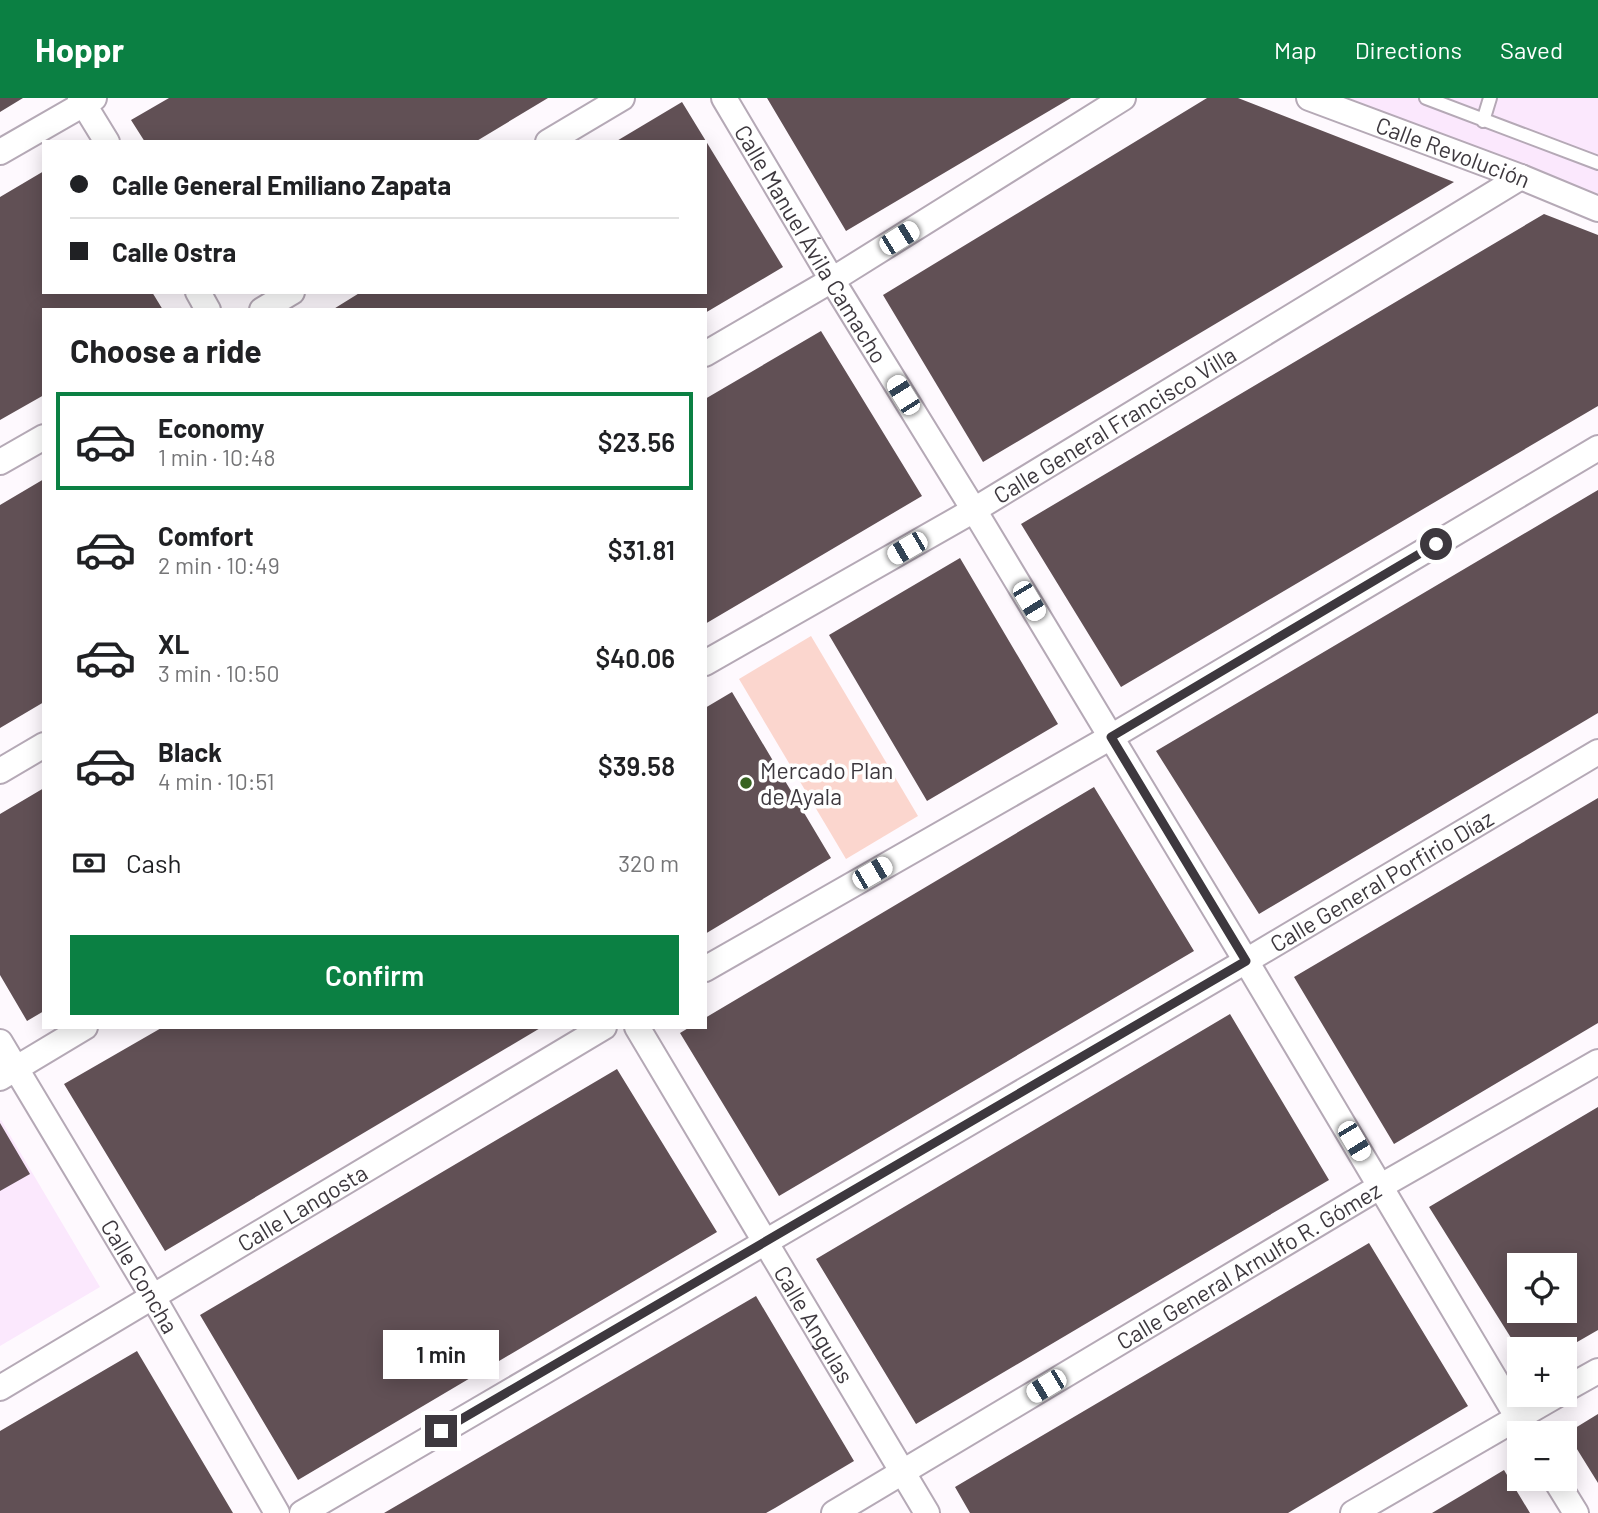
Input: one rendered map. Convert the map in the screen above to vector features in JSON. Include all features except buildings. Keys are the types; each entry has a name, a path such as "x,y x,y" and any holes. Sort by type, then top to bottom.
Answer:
{"street":[{"path":"551,140 622,98"},
{"name":"Calle Manuel Ávila Camacho","path":"724,98 1246,961 1520,1421"},
{"path":"707,353 832,280 1123,98"},
{"name":"Calle Revolución","path":"1309,98 1521,177 1598,209"},
{"path":"0,152 86,100 106,140"},
{"name":"Calle General Francisco Villa","path":"707,662 974,510 1521,177"},
{"path":"265,308 289,294"},
{"path":"0,462 42,438"},
{"path":"707,968 1111,737 1598,448"},
{"path":"0,771 42,746"},
{"name":"Calle General Porfirio Díaz","path":"302,1513 1598,752"},
{"path":"8,1073 82,1029"},
{"name":"Calle Langosta","path":"0,1388 601,1029"},
{"name":"Calle Angulas","path":"638,1029 927,1513"},
{"name":"Calle Concha","path":"0,1042 8,1073 153,1297 277,1513"},
{"name":"Calle General Arnulfo R. Gómez","path":"834,1513 1381,1186 1598,1062"},
{"path":"1577,1383 1598,1371"},
{"path":"1527,1421 1543,1407"},
{"path":"1353,1513 1507,1433"},
{"path":"1562,1491 1576,1513"}],"lane":[{"path":"1426,98 1598,163"},
{"path":"1483,121 1490,98"}],"shaded area":[{"path":"1349,98 1598,98 1598,195"},
{"path":"811,636 918,816 846,859 739,679"},
{"path":"0,1121 100,1287 0,1346"}],"place":[{"name":"Mercado Plan de Ayala","path":"746,783"}],"route":[{"path":"441,1431 1246,961 1111,737 1436,544"}]}
